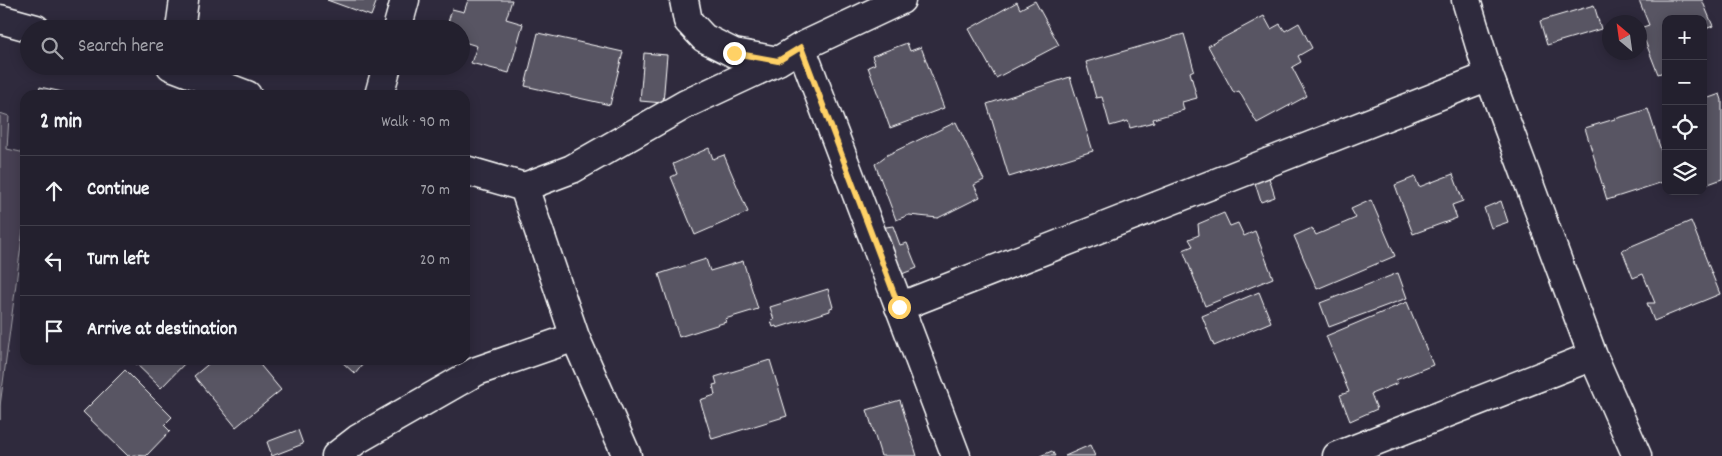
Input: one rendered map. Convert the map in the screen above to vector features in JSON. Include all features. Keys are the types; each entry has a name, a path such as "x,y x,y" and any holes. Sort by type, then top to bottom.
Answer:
{"street":[{"path":"181,20 184,0"},
{"path":"400,20 406,0"},
{"path":"684,0 688,21 704,38 734,53 778,61"},
{"path":"470,171 524,187 572,169 686,104 901,0"},
{"path":"1466,0 1488,76 1593,356 1637,456"},
{"path":"0,19 20,25"},
{"path":"801,47 956,456"},
{"path":"195,75 234,90"},
{"path":"380,90 385,75"},
{"path":"899,307 1488,76"},
{"path":"524,187 576,337 626,456"},
{"path":"336,456 358,439 477,371 576,337"},
{"path":"1337,456 1593,356"}],"shaded area":[{"path":"0,113 9,116 7,149 20,152 20,253 0,406"}],"building":[{"path":"327,0 377,0 371,16"},
{"path":"468,0 512,0 506,19 523,24 509,73 471,63 477,46 470,44 470,20 449,20 452,9 464,12"},
{"path":"1639,0 1702,0 1713,26 1707,28 1707,15 1662,15 1662,72 1658,74 1647,46 1647,26 1649,25 1647,15 1645,15"},
{"path":"1035,1 1059,45 996,78 969,29 1017,2 1020,9"},
{"path":"1594,5 1601,29 1547,45 1540,21"},
{"path":"1264,16 1271,29 1280,24 1285,31 1299,23 1312,48 1298,56 1301,62 1292,67 1307,96 1257,123 1239,91 1234,93 1208,46"},
{"path":"538,33 623,52 610,105 525,86"},
{"path":"1184,34 1194,70 1190,72 1197,98 1182,102 1184,110 1153,119 1154,122 1130,128 1128,121 1110,126 1102,97 1096,98 1086,62"},
{"path":"907,43 910,51 921,47 944,108 890,128 868,67 875,64 872,56"},
{"path":"644,53 667,55 663,103 640,101"},
{"path":"1070,77 1093,151 1009,177 987,104"},
{"path":"40,87 54,90 39,90"},
{"path":"1720,94 1722,100 1722,179 1707,185 1707,105 1707,99"},
{"path":"1648,109 1662,153 1662,182 1607,200 1585,128"},
{"path":"956,122 984,180 974,185 980,197 938,218 909,215 896,220 875,164 887,155"},
{"path":"709,148 713,159 724,155 748,212 695,235 671,177 677,174 673,164"},
{"path":"1453,174 1463,201 1452,205 1457,218 1413,234 1395,185 1415,177 1419,187"},
{"path":"1269,178 1275,197 1261,202 1255,183"},
{"path":"1371,200 1395,256 1317,289 1294,236 1312,228 1316,235 1356,218 1351,209"},
{"path":"1501,201 1508,222 1491,228 1484,208"},
{"path":"1224,213 1230,226 1238,223 1244,236 1255,231 1273,278 1205,306 1183,250 1193,246 1189,239 1199,235 1198,224"},
{"path":"1691,221 1720,294 1654,321 1647,303 1655,303 1643,274 1633,278 1622,250"},
{"path":"893,226 900,245 907,243 917,268 897,276 879,228"},
{"path":"706,259 710,271 743,261 758,309 725,319 726,322 679,337 659,274"},
{"path":"1398,273 1407,298 1329,327 1320,303"},
{"path":"828,289 833,307 830,308 830,311 777,328 776,326 773,327 771,321 774,320 770,307"},
{"path":"1259,292 1271,322 1214,346 1202,316"},
{"path":"1407,302 1433,365 1396,380 1398,383 1371,394 1377,409 1350,421 1340,395 1349,392 1326,336"},
{"path":"770,360 787,416 712,439 700,400 715,395 713,385 717,384 715,377"},
{"path":"137,365 183,365 161,388"},
{"path":"207,365 260,365 281,390 236,427 194,376"},
{"path":"345,365 362,365 355,374"},
{"path":"125,370 172,417 164,425 170,431 146,456 128,456 83,412"},
{"path":"900,400 917,456 881,456 867,410"},
{"path":"298,430 303,444 272,456 267,442"},
{"path":"1090,445 1095,456 1065,456"},
{"path":"1052,451 1055,456 1040,456"}],"route":[{"path":"734,53 778,61 801,47 899,307"}]}
